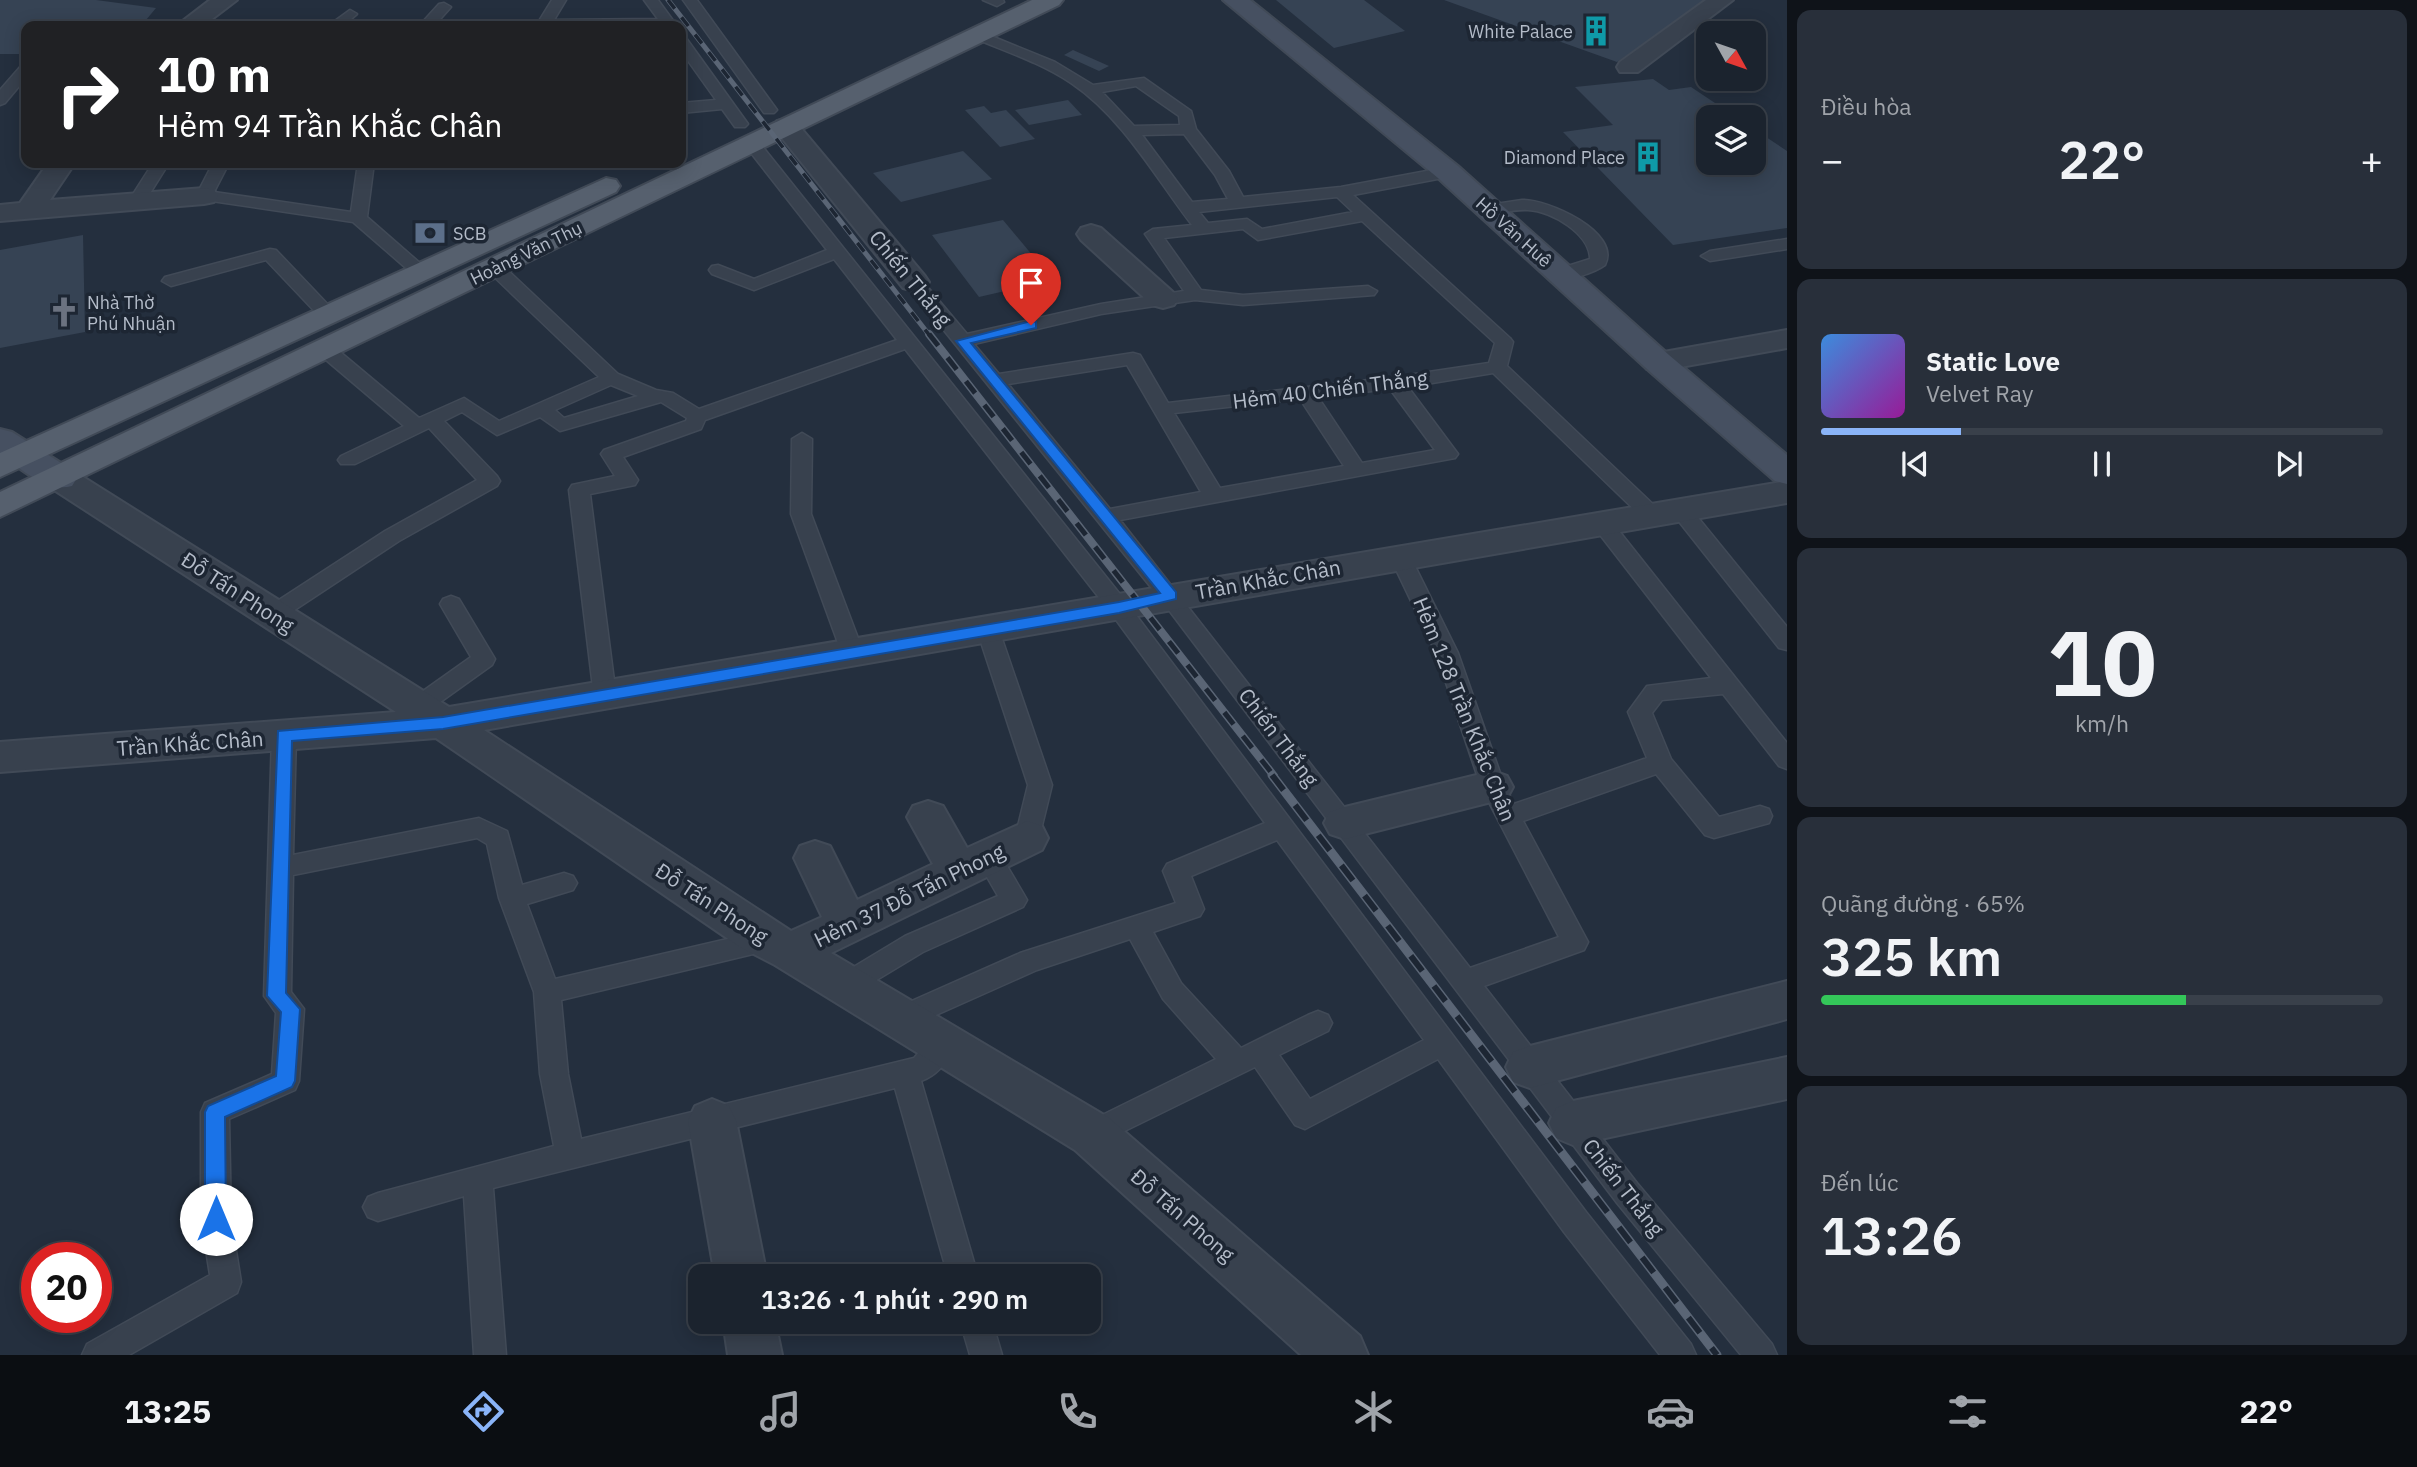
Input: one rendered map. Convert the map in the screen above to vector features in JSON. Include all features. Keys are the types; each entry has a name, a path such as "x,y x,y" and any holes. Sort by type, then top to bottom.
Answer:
{"main road":[{"name":"Hoàng Văn Thụ","path":"686,149 740,124 778,119 979,35 1051,0"},
{"name":"Hồ Văn Huê","path":"1235,0 1448,172 1658,362 1787,473"},
{"name":"Hoàng Văn Thụ","path":"778,119 996,1"},
{"name":"Hoàng Văn Thụ","path":"686,156 740,124"},
{"name":"Hoàng Văn Thụ","path":"8,453 327,314 645,168"},
{"name":"Hoàng Văn Thụ","path":"0,506 495,268 665,168"},
{"path":"8,453 60,478"}],"street":[{"path":"195,21 225,0"},
{"path":"1629,67 1721,0"},
{"name":"Chiến Thắng","path":"778,119 914,282"},
{"path":"29,211 58,168"},
{"path":"0,214 204,196"},
{"path":"1091,234 1163,299"},
{"path":"1658,362 1787,339"},
{"name":"Đỗ Tấn Phong","path":"60,478 430,715 773,943 1092,1134 1341,1355"},
{"name":"Trần Khắc Chân","path":"0,757 284,735 430,715 605,696 1119,608 1170,596 1787,492"},
{"path":"1345,823 1501,801"},
{"path":"928,817 973,864"},
{"name":"Hẻm 37 Đỗ Tấn Phong","path":"773,943 847,924 1027,838"},
{"path":"815,858 847,924"},
{"path":"1530,1067 1787,1000"},
{"path":"1573,1123 1787,1079"},
{"path":"712,1121 739,1264"},
{"path":"751,1334 755,1355"}],"lane":[{"path":"544,21 559,0"},
{"path":"651,0 666,21"},
{"path":"690,0 778,119"},
{"path":"431,21 444,8"},
{"path":"341,21 350,13"},
{"path":"979,35 1066,73 1090,90 1130,131 1202,226"},
{"name":"Chiến Thắng","path":"686,52 837,252 1119,608 1575,1222 1680,1355"},
{"path":"0,100 21,75"},
{"path":"1090,90 1139,80 1186,114 1188,129 1223,174 1238,203"},
{"path":"686,109 740,124"},
{"path":"1130,131 1188,129"},
{"path":"136,202 157,168"},
{"path":"218,168 204,196 358,218 420,271"},
{"path":"358,218 365,168"},
{"path":"1187,208 1341,192 1448,172"},
{"path":"1341,192 1504,342 1497,367 1666,511 1787,642"},
{"path":"1489,210 1524,204 1543,206 1556,211 1589,236 1599,248 1599,261 1591,267 1561,274"},
{"path":"1195,295 1153,234 1202,226 1247,224 1258,235 1366,215"},
{"path":"1710,256 1787,244"},
{"path":"718,270 754,285 837,252"},
{"path":"171,281 270,254 327,314"},
{"path":"495,268 611,377 652,395 666,397 697,416"},
{"name":"Chiến Thắng","path":"914,282 1170,596 1573,1123 1760,1355"},
{"path":"962,341 1101,309 1195,295 1243,300 1368,291"},
{"path":"697,416 908,342"},
{"path":"273,614 392,536 490,481 424,423 326,350"},
{"path":"995,381 1133,359 1214,496"},
{"name":"Hẻm 40 Chiến Thắng","path":"1163,409 1395,383 1497,367"},
{"path":"348,460 464,404 497,429 611,377"},
{"path":"1105,516 1448,454 1395,383"},
{"path":"1305,393 1357,470"},
{"path":"542,409 560,425 640,403 652,395"},
{"path":"605,696 579,490 628,480 611,454 694,425 697,416"},
{"path":"802,439 801,514 853,654"},
{"path":"1601,522 1728,685 1784,751"},
{"name":"Hẻm 128 Trần Khắc Chân","path":"1401,557 1447,653 1501,801 1575,942 1465,981"},
{"path":"430,715 484,659 451,604"},
{"path":"988,630 1040,785 1027,838"},
{"path":"1728,685 1655,692 1640,712 1661,763 1714,828 1760,816"},
{"path":"99,1355 226,1282 216,1219 215,1112 285,1081 290,1009 277,996 284,735"},
{"path":"1501,801 1661,763"},
{"path":"899,1019 1030,961 1191,909 1176,871 1282,827"},
{"path":"280,868 479,828 498,838 512,898 547,992 548,1038 556,1091 571,1155"},
{"path":"846,985 914,944 1014,900 973,864"},
{"path":"512,898 564,883"},
{"path":"1138,927 1172,991 1248,1057 1305,1116 1443,1043"},
{"path":"547,992 744,946 773,943"},
{"path":"1092,1134 1318,1023"},
{"path":"377,1207 478,1178 923,1068 943,1044"},
{"path":"905,1073 960,1264"},
{"path":"478,1178 490,1355"},
{"path":"980,1334 986,1355"}],"building":[{"path":"0,0 96,0 156,8 145,21 21,21 21,54 0,54"},
{"path":"1276,0 1364,0 1405,31 1334,48"},
{"name":"White Palace","path":"1444,0 1708,0 1617,62"},
{"path":"1073,50 1109,66 1099,71 1064,55"},
{"name":"Diamond Place","path":"1653,79 1669,90 1691,87 1718,105 1696,105 1696,175 1766,175 1766,137 1787,151 1787,228 1673,245 1563,132 1613,125 1575,87"},
{"path":"1068,100 1082,115 1029,125 1015,110"},
{"path":"984,106 991,113 1006,110 1035,139 1000,147 965,110"},
{"path":"963,151 992,179 901,202 873,173"},
{"path":"1003,220 1053,280 979,297 932,235"},
{"name":"Nhà Thờ Phú Nhuận","path":"83,235 85,332 0,348 0,250"}],"railway":[{"path":"668,0 684,21"},
{"path":"686,23 930,336"},
{"path":"929,334 1274,776"},
{"path":"1272,775 1717,1355"}],"place":[{"name":"White Palace","path":"1596,31"},
{"name":"Diamond Place","path":"1648,157"},
{"name":"SCB","path":"430,233"},
{"name":"Nhà Thờ Phú Nhuận","path":"64,312"}],"route":[{"path":"216,1219 215,1112 285,1081 290,1009 277,996 284,735 443,723 1119,608 1170,596 962,341 1031,325"}]}
